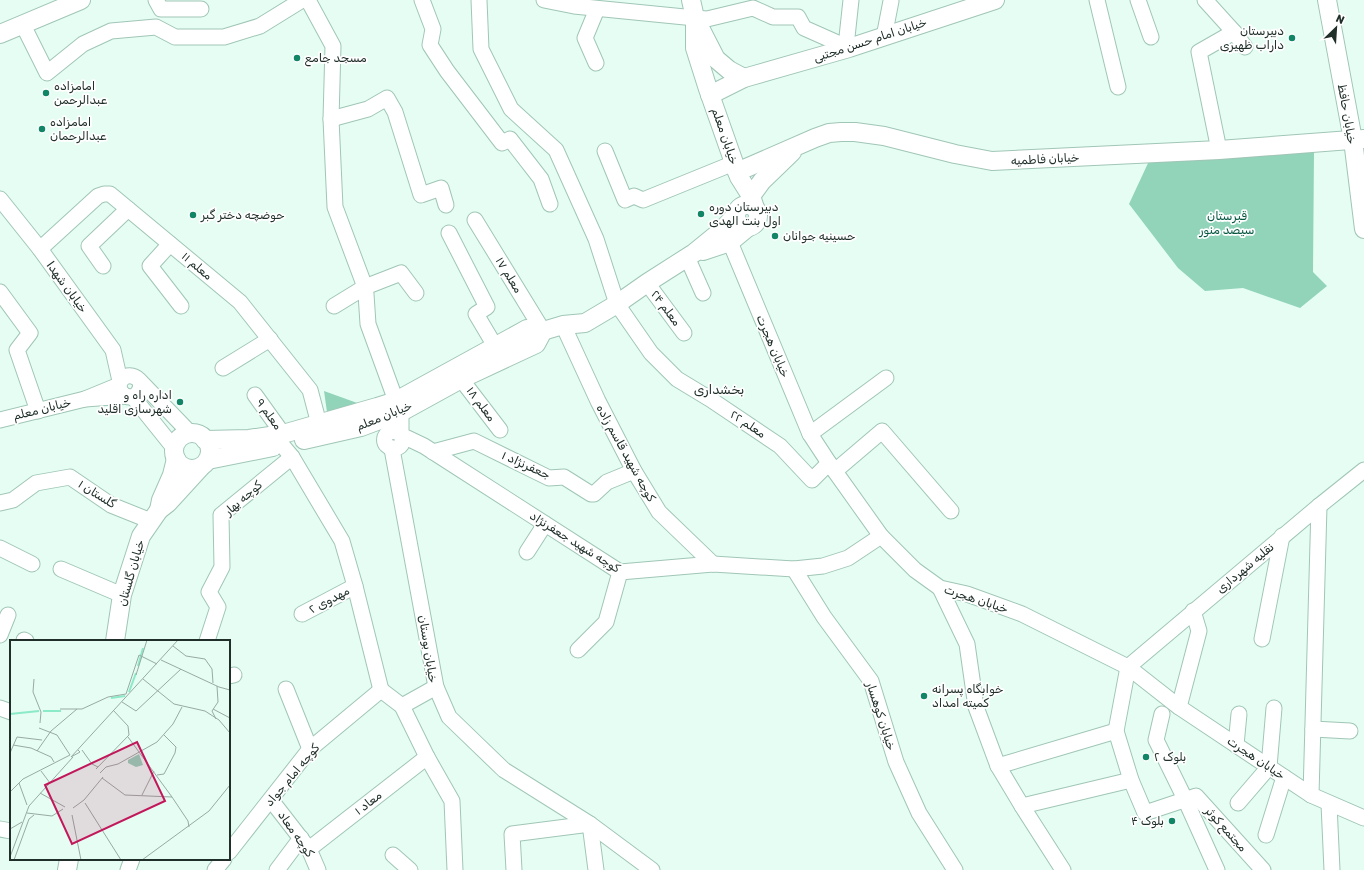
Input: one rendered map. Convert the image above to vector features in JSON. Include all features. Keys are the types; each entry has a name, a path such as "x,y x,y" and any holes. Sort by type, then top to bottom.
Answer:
{"main road":[{"path":"691,0 695,18 716,60 729,70 744,78"},
{"name":"خیابان امام حسن مجتبی","path":"710,95 744,78 884,37 961,5 995,0"},
{"name":"خیابان حافظ","path":"1327,0 1358,140 1364,229"},
{"path":"0,34 73,2"},
{"name":"خیابان معلم","path":"695,18 695,48 735,166 753,202"},
{"name":"خیابان فاطمیه","path":"735,166 779,153 829,133 841,132 855,132 884,136 969,157 992,161 1219,150 1358,140"},
{"path":"740,218 751,227 757,222 759,215 753,202 762,181 798,146"},
{"name":"خیابان معلم","path":"204,464 361,427 399,406 495,346 526,329 543,331 585,323 617,304 691,255 726,237 740,218 735,166"},
{"name":"خیابان معلم","path":"198,437 249,439 286,445 319,424 399,406 462,379 536,344 543,331"},
{"path":"182,437 198,437 210,450 204,464 155,516 172,475 176,444 182,437"},
{"path":"175,453 183,467 188,469 204,464"},
{"name":"خیابان گلستان","path":"115,640 122,595 141,536 155,516"},
{"path":"67,870 69,860"}],"street":[{"path":"156,0 161,9 201,9"},
{"path":"24,24 47,74 83,44 111,31 156,27 175,36 224,37 260,26 302,0"},
{"path":"308,0 333,46 331,119 334,207 364,287 366,294 368,324 399,406"},
{"path":"422,0 433,29 430,45 502,143 510,139 542,179 550,204"},
{"path":"479,0 481,49 511,109 556,150 596,239 617,304"},
{"path":"544,0 575,3 597,9 707,19 753,8 773,17 798,17 804,28 849,48"},
{"path":"849,48 847,37 851,0"},
{"path":"884,37 891,0"},
{"path":"1098,0 1118,87"},
{"path":"1138,0 1151,37"},
{"path":"1205,0 1234,32 1245,47"},
{"path":"596,63 585,38 597,9"},
{"path":"1219,150 1199,52 1234,32"},
{"path":"331,119 368,109 388,98 395,112 421,195 441,188 446,205"},
{"path":"606,151 625,200 634,196 643,200 735,166"},
{"name":"معلم ۱۱","path":"40,249 98,196 110,194 240,302 310,390 319,424"},
{"name":"خیابان شهدا","path":"3,208 40,249 113,350 124,390"},
{"path":"103,266 89,246 128,209"},
{"name":"معلم ۱۷","path":"475,220 543,331"},
{"path":"449,233 487,307 476,314 495,346"},
{"name":"خیابان هجرت","path":"726,237 810,434 844,485 881,536 915,570 940,588 967,594 1022,614 1128,667 1179,707 1311,795 1364,818"},
{"path":"170,244 150,266 181,306"},
{"path":"691,255 703,293"},
{"path":"334,306 364,287 401,272 416,293"},
{"name":"معلم ۲۴","path":"647,283 684,333"},
{"path":"0,292 6,310 30,333 17,350 38,411"},
{"name":"معلم ۲۲","path":"617,304 651,353 677,379 710,399 780,446 812,480 832,467"},
{"name":"کوچه شهید قاسم زاده","path":"564,326 598,401 634,471 659,512 713,564"},
{"path":"223,368 270,339"},
{"name":"خیابان معلم","path":"0,420 124,390 122,378 129,375 139,380 198,437"},
{"path":"810,434 886,378"},
{"name":"معلم ۱۸","path":"462,379 500,430"},
{"path":"124,390 175,453"},
{"name":"معلم ۹","path":"255,395 342,541 356,586 381,690"},
{"name":"خیابان بوستان","path":"399,406 394,442 436,687 402,706"},
{"path":"361,427 394,442"},
{"path":"832,467 882,431 951,511"},
{"name":"جعفرنژاد ۱","path":"429,449 474,441 549,478 564,477 591,494 594,494 607,482 634,471"},
{"name":"کوچه شهید جعفرنژاد","path":"394,442 429,449 620,572 713,564 794,569 823,566 848,558 881,536"},
{"name":"کوچه بهار","path":"207,640 218,607 209,592 222,567 221,515 286,445"},
{"name":"نقلیه شهرداری","path":"1128,667 1282,536 1364,470"},
{"name":"گلستان ۱","path":"0,503 13,500 36,483 70,477 111,505 155,516"},
{"path":"1311,795 1319,506"},
{"path":"527,552 546,524"},
{"path":"1262,639 1282,536"},
{"path":"0,548 32,564"},
{"path":"62,569 122,595"},
{"name":"خیابان کوهسار","path":"794,569 824,617 871,681 896,762 919,813 955,870"},
{"path":"578,650 606,622 620,572"},
{"name":"مهدوی ۲","path":"302,614 356,586"},
{"path":"940,588 967,644 976,707 998,766 1063,870"},
{"path":"1179,707 1199,631 1193,611"},
{"path":"0,635 8,615"},
{"path":"1128,667 1116,731 1131,780 1145,813 1185,799"},
{"path":"436,687 449,717 504,770 590,824 652,870"},
{"path":"286,689 310,749"},
{"path":"381,690 402,706 427,757 452,801 455,870"},
{"name":"کوچه امام جواد","path":"230,851 310,749 381,690"},
{"path":"0,708 10,712"},
{"path":"1238,803 1269,767 1274,708"},
{"name":"مجتمع کوثر","path":"1162,714 1156,740 1185,799 1216,870"},
{"path":"1236,745 1240,714"},
{"path":"1313,729 1350,731"},
{"path":"998,766 1116,731"},
{"name":"معاد ۱","path":"277,870 305,844 427,757"},
{"path":"1266,835 1284,777"},
{"path":"1022,806 1131,780"},
{"name":"مجتمع کوثر","path":"1185,799 1196,796 1263,870"},
{"name":"کوچه معاد","path":"271,800 305,844 318,870"},
{"path":"1329,804 1332,870"},
{"path":"514,870 512,834 590,824"},
{"path":"590,824 596,870"},
{"path":"0,829 10,831"},
{"path":"393,855 410,870"},
{"path":"128,870 132,860"},
{"path":"215,870 223,860"}],"green space":[{"name":"قبرستان سیصد منور","path":"1314,152 1313,272 1327,286 1300,308 1243,288 1205,291 1178,268 1129,204 1149,161"},
{"path":"324,391 360,404 327,412"}],"place":[{"name":"دبیرستان داراب ظهیری","path":"1292,38"},
{"name":"مسجد جامع","path":"297,58"},
{"name":"امامزاده عبدالرحمن","path":"46,93"},
{"name":"امامزاده عبدالرحمان","path":"42,129"},
{"name":"دبیرستان دوره اول بنت الهدی","path":"701,214"},
{"name":"حوضچه دختر گبر","path":"193,215"},
{"name":"حسینیه جوانان","path":"775,236"},
{"name":"اداره راه و شهرسازی اقلید","path":"180,402"},
{"name":"خوابگاه پسرانه کمیته امداد","path":"924,696"},
{"name":"بلوک ۲","path":"1146,757"},
{"name":"بلوک ۴","path":"1172,821"}],"district":[{"name":"بخشداری","path":"719,389"}]}
